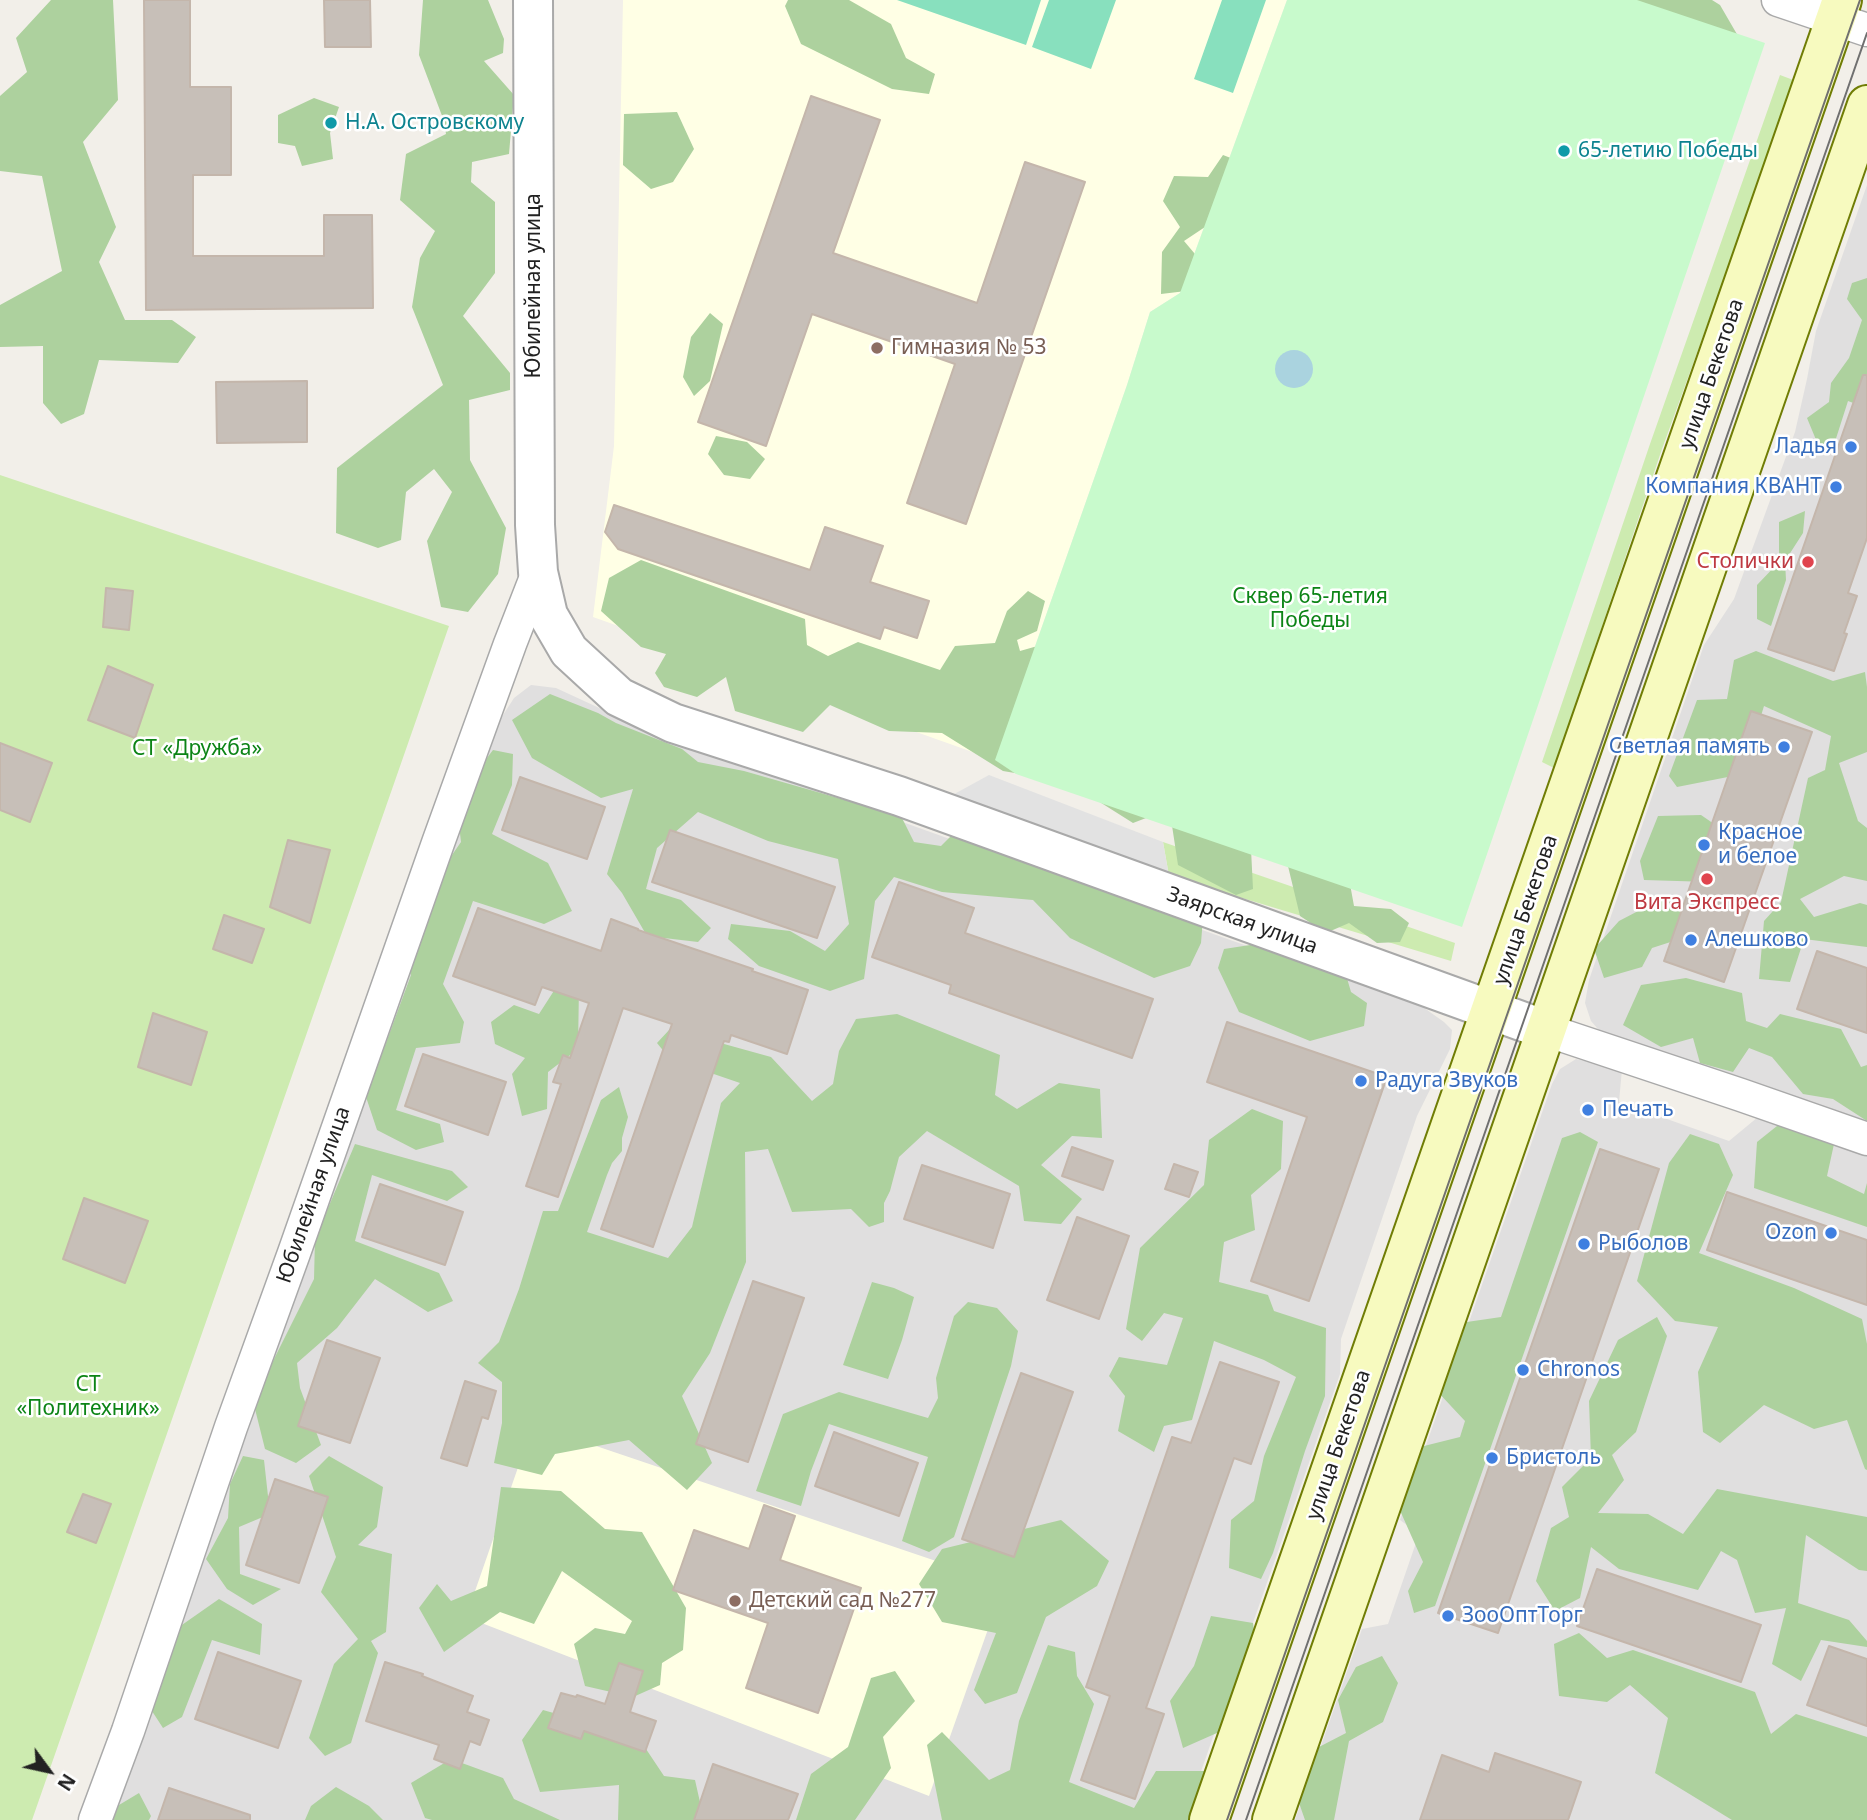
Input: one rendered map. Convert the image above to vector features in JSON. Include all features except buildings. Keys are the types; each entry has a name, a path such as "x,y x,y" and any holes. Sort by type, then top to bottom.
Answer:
{"main road":[{"name":"улица Бекетова","path":"1209,1820 1491,1010 1848,16"},
{"path":"1272,1820 1867,104"}],"street":[{"name":"Юбилейная улица","path":"533,0 535,525 538,572 548,615 569,651 619,697"},
{"path":"1778,0 1848,16"},
{"name":"Юбилейная улица","path":"95,1820 128,1731 230,1427 299,1240 433,856 538,572"},
{"name":"Заярская улица","path":"619,697 673,723 899,796 1546,1030 1867,1139"}],"shaded area":[{"name":"Гимназия № 53","path":"623,0 1287,0 1180,293 1150,312 1127,385 995,760 593,617 614,446"},
{"path":"1867,185 1867,1128 1604,1036 1591,1021 1585,1003 1589,980 1704,645 1734,599 1795,432 1816,331"},
{"path":"531,685 556,688 647,730 1233,941 1420,1005 1452,1030 1450,1049 1417,1116 1341,1339 1340,1374 1184,1820 105,1820 496,726 514,698"},
{"path":"989,775 1163,842 1169,876 947,798"},
{"path":"1576,1059 1622,1069 1619,1102 1729,1141 1758,1117 1867,1155 1867,1820 1295,1820 1362,1629 1388,1624 1419,1534 1400,1520 1552,1084 1560,1069"},
{"name":"Детский сад №277","path":"537,1426 1004,1584 929,1796 466,1617 530,1433"}],"green space":[{"path":"51,0 113,0 118,100 83,142 116,227 99,262 125,320 172,320 196,337 178,363 99,360 84,414 61,424 43,403 43,346 0,347 0,305 62,271 42,176 0,171 0,96 27,72 16,38"},
{"path":"423,0 488,0 504,39 503,53 484,61 514,95 509,154 472,162 471,182 495,202 495,273 463,316 510,373 510,390 469,400 470,460 506,528 498,574 468,612 441,607 427,541 452,492 434,469 406,492 401,540 378,548 336,533 337,468 443,385 412,307 420,258 435,231 400,200 406,154 446,134 444,121 419,55"},
{"path":"788,0 849,0 891,24 906,58 935,74 929,94 892,89 801,44 785,6"},
{"path":"897,0 1041,0 1026,45"},
{"path":"1049,0 1116,0 1091,69 1032,47"},
{"path":"1222,0 1266,0 1233,93 1194,79"},
{"name":"Сквер 65-летия Победы","path":"1287,0 1637,0 1765,43 1462,927 1016,774 995,760 1127,385 1150,312 1180,293"},
{"path":"1628,0 1712,0 1720,5 1738,36"},
{"path":"1780,75 1796,81 1662,449 1554,768 1542,762"},
{"path":"314,98 339,107 330,133 333,159 302,166 295,146 278,143 278,115"},
{"path":"677,112 694,149 673,182 651,189 623,165 624,114"},
{"path":"1223,155 1267,172 1211,223 1184,241 1211,273 1203,289 1161,294 1162,252 1180,227 1163,201 1174,176 1208,177"},
{"path":"1867,278 1867,408 1848,401 1832,451 1819,447 1807,418 1829,402 1831,383 1849,358 1862,320 1847,299 1852,283"},
{"path":"710,313 723,324 710,381 694,396 683,377 691,337"},
{"path":"716,436 747,442 765,459 750,479 724,475 708,454"},
{"name":"СТ «Дружба»","path":"0,475 449,626 32,1820 0,1820"},
{"path":"1805,511 1803,533 1785,561 1786,580 1771,626 1757,619 1757,585 1779,562 1779,522"},
{"path":"641,560 805,619 807,645 828,656 858,642 940,670 955,646 995,643 1007,611 1028,591 1045,601 1037,631 1017,640 1020,651 1048,643 1167,810 1133,823 1068,782 1003,771 942,733 889,731 830,705 803,732 735,711 726,677 697,697 664,687 655,673 666,654 641,647 601,611 609,578"},
{"path":"1756,651 1833,681 1865,672 1867,687 1867,752 1839,763 1858,821 1867,828 1867,881 1844,876 1800,899 1814,917 1860,903 1867,905 1867,947 1804,939 1790,982 1759,979 1764,921 1781,902 1808,778 1825,770 1831,736 1764,706 1743,774 1677,787 1669,776 1697,700 1727,699 1734,660"},
{"path":"550,694 682,749 698,762 744,771 901,816 914,842 941,846 959,828 1203,918 1201,943 1190,966 1154,978 1070,938 1033,900 942,892 894,877 875,901 864,979 830,991 759,966 728,939 731,924 790,931 825,951 849,924 838,859 768,841 698,812 657,848 646,889 681,900 711,928 698,942 647,936 622,893 607,874 633,789 601,798 532,758 512,720"},
{"path":"493,750 513,754 512,785 492,834 548,863 572,911 544,924 473,901 443,984 464,1022 460,1043 416,1048 396,1110 440,1124 444,1142 416,1150 377,1130 366,1097 411,975 396,936 461,842 456,799"},
{"path":"1701,815 1717,826 1710,882 1644,880 1640,861 1658,816"},
{"path":"1171,819 1350,884 1354,906 1391,909 1409,923 1400,942 1377,943 1349,923 1326,933 1300,916 1287,862 1251,849 1253,889 1236,895 1178,865"},
{"path":"1163,842 1455,943 1451,961 1169,876"},
{"path":"1663,898 1685,911 1686,937 1652,948 1642,967 1604,978 1594,949 1619,921"},
{"path":"1263,943 1344,968 1351,992 1367,1003 1364,1026 1310,1041 1239,1012 1218,968 1224,949"},
{"path":"1686,978 1742,993 1746,1021 1767,1028 1780,1014 1841,1029 1861,1067 1867,1065 1867,1121 1833,1099 1803,1094 1772,1057 1749,1048 1733,1072 1700,1063 1693,1038 1661,1047 1623,1025 1641,985"},
{"path":"557,986 579,986 578,1049 548,1072 547,1109 522,1116 512,1074 525,1058 495,1044 491,1022 514,1005 539,1014"},
{"path":"897,1014 1000,1055 995,1095 1017,1109 1059,1083 1100,1089 1102,1138 1072,1136 1041,1165 1082,1199 1061,1224 1024,1221 1019,1186 927,1131 899,1157 884,1203 884,1222 869,1227 851,1209 792,1212 768,1149 745,1152 746,1262 710,1353 682,1396 712,1463 687,1490 629,1440 555,1454 542,1475 494,1463 502,1423 502,1382 478,1363 499,1342 543,1211 558,1211 601,1100 619,1087 628,1117 622,1138 622,1151 612,1163 587,1232 668,1258 692,1227 721,1103 740,1083 670,1059 657,1043 670,1029 771,1057 812,1101 833,1084 839,1051 856,1019"},
{"path":"1252,1109 1283,1121 1281,1169 1251,1195 1255,1230 1224,1242 1219,1282 1268,1295 1274,1311 1326,1328 1325,1396 1273,1553 1261,1579 1229,1568 1231,1520 1254,1501 1264,1456 1296,1377 1264,1360 1214,1341 1192,1420 1164,1426 1154,1452 1118,1431 1125,1396 1109,1376 1119,1357 1167,1365 1183,1318 1164,1313 1142,1341 1126,1329 1140,1248 1204,1185 1209,1140"},
{"path":"1787,1118 1836,1135 1827,1176 1864,1194 1867,1183 1867,1227 1754,1188 1757,1142"},
{"path":"1580,1132 1598,1142 1435,1606 1414,1613 1408,1591 1423,1562 1398,1506 1420,1447 1460,1437 1465,1421 1436,1390 1460,1323 1501,1317 1562,1138"},
{"path":"1690,1134 1719,1144 1733,1175 1699,1253 1794,1288 1862,1319 1867,1344 1867,1470 1847,1420 1814,1429 1764,1405 1720,1443 1703,1432 1698,1372 1718,1327 1675,1321 1637,1281 1669,1163"},
{"path":"355,1144 452,1171 468,1187 447,1201 372,1175 355,1241 439,1273 453,1301 428,1312 375,1279 337,1328 297,1363 300,1388 321,1445 296,1463 265,1449 253,1401 314,1279 315,1239"},
{"path":"872,1282 914,1297 888,1379 843,1365"},
{"path":"968,1302 997,1308 1018,1331 1011,1366 954,1537 929,1552 902,1541 928,1457 829,1424 801,1506 756,1491 783,1414 839,1392 928,1418 938,1398 936,1378 954,1316"},
{"path":"1657,1317 1667,1336 1636,1432 1612,1455 1624,1480 1598,1513 1648,1514 1683,1534 1717,1489 1867,1517 1867,1571 1859,1570 1806,1535 1798,1603 1849,1620 1867,1641 1867,1647 1821,1640 1801,1681 1772,1664 1786,1608 1755,1613 1737,1560 1721,1551 1698,1590 1619,1569 1591,1547 1580,1598 1555,1611 1536,1581 1551,1528 1569,1517 1562,1487 1591,1458 1589,1401 1618,1340"},
{"path":"243,1456 264,1460 270,1514 239,1527 240,1574 281,1589 253,1605 227,1589 206,1559 228,1518 230,1484"},
{"path":"329,1456 383,1487 377,1527 358,1545 392,1554 386,1632 371,1641 378,1653 351,1743 325,1756 309,1738 334,1664 358,1639 321,1592 336,1557 309,1476"},
{"path":"501,1487 561,1491 605,1529 642,1532 686,1608 683,1650 662,1663 660,1685 633,1697 585,1686 574,1644 595,1628 625,1634 632,1621 562,1571 534,1624 500,1612 444,1652 419,1608 437,1584 451,1601 487,1586"},
{"path":"1061,1520 1109,1561 1097,1586 1046,1617 1017,1693 985,1704 974,1690 996,1633 942,1622 919,1584 942,1549"},
{"path":"219,1599 262,1624 260,1655 212,1640 182,1717 163,1728 150,1708 179,1627"},
{"path":"1211,1616 1253,1623 1260,1671 1233,1689 1235,1725 1183,1748 1170,1701 1194,1666"},
{"path":"1579,1633 1607,1658 1633,1650 1755,1692 1771,1734 1796,1714 1867,1737 1867,1820 1732,1820 1655,1773 1668,1718 1630,1685 1607,1702 1559,1696 1554,1644"},
{"path":"1048,1645 1075,1652 1077,1676 1094,1704 1069,1782 1134,1808 1156,1771 1207,1771 1205,1820 942,1820 927,1745 942,1732 989,1780 1010,1770 1019,1721"},
{"path":"1382,1656 1398,1683 1383,1722 1349,1741 1334,1820 1305,1820 1298,1800 1319,1747 1346,1733 1338,1700 1356,1667"},
{"path":"895,1671 915,1701 883,1737 891,1768 855,1820 796,1820 811,1774 848,1747 871,1678"},
{"path":"543,1710 638,1737 664,1776 695,1780 704,1820 618,1820 619,1785 540,1792 522,1740"},
{"path":"451,1759 503,1778 514,1799 560,1820 425,1818 411,1783"},
{"path":"336,1787 369,1806 383,1820 305,1820 311,1806"},
{"path":"139,1793 151,1816 149,1820 113,1820 114,1808"}],"water":[{"path":"1294,350 1308,355 1313,369 1308,383 1294,388 1280,383 1275,369 1280,355"}],"tram line":[{"path":"1227,1820 1860,0"},
{"path":"1246,1820 1867,33"}],"place":[{"name":"Н.А. Островскому","path":"331,123"},
{"name":"65-летию Победы","path":"1564,151"},
{"name":"Гимназия № 53","path":"877,348"},
{"name":"Ладья","path":"1851,447"},
{"name":"Компания КВАНТ","path":"1836,487"},
{"name":"Столички","path":"1808,562"},
{"name":"Светлая память","path":"1784,747"},
{"name":"Красное и белое","path":"1704,845"},
{"name":"Вита Экспресс","path":"1707,879"},
{"name":"Алешково","path":"1691,940"},
{"name":"Радуга Звуков","path":"1361,1081"},
{"name":"Печать","path":"1588,1110"},
{"name":"Ozon","path":"1831,1233"},
{"name":"Рыболов","path":"1584,1244"},
{"name":"Chronos","path":"1523,1370"},
{"name":"Бристоль","path":"1492,1458"},
{"name":"Детский сад №277","path":"735,1601"},
{"name":"ЗооОптТорг","path":"1448,1616"}],"park label":[{"name":"СТ «Политехник»","path":"88,1397"}]}
